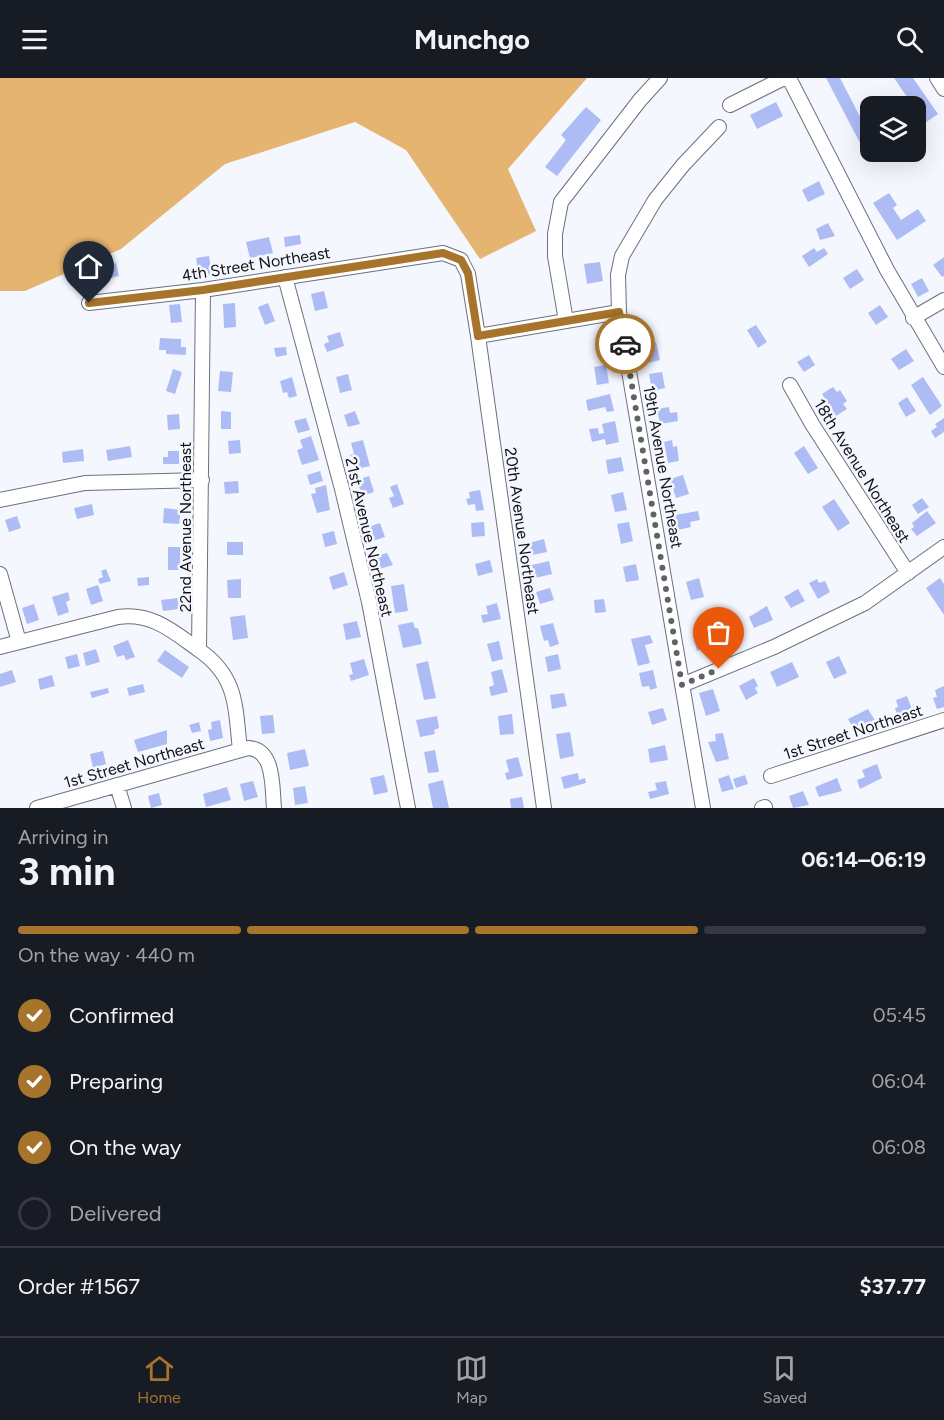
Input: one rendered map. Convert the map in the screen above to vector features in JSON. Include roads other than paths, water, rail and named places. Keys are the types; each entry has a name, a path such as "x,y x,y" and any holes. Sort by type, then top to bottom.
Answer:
{"street":[{"path":"566,321 555,250 561,202 609,138 660,78"},
{"path":"730,105 784,78"},
{"path":"789,78 913,318 944,367"},
{"path":"937,78 944,89"},
{"name":"19th Avenue Northeast","path":"703,808 619,312 618,275 622,256 655,200 683,165 719,127"},
{"name":"4th Street Northeast","path":"89,303 203,290 443,253 461,260"},
{"name":"20th Avenue Northeast","path":"461,260 468,273 478,336 544,808"},
{"name":"21st Avenue Northeast","path":"285,277 342,489 369,602 408,808"},
{"name":"22nd Avenue Northeast","path":"200,650 203,290"},
{"path":"913,318 944,300"},
{"path":"478,336 619,312"},
{"name":"18th Avenue Northeast","path":"790,385 812,424 908,573"},
{"path":"0,500 85,483 202,480"},
{"path":"682,685 830,621 868,601 944,547"},
{"path":"0,574 19,642"},
{"path":"0,648 118,617 135,615 157,621 219,665 230,682 240,750 254,748 266,757 274,808"},
{"name":"1st Street Northeast","path":"771,776 943,723"},
{"name":"1st Street Northeast","path":"37,808 64,804 117,785 240,750"},
{"path":"117,785 124,808"}]}
